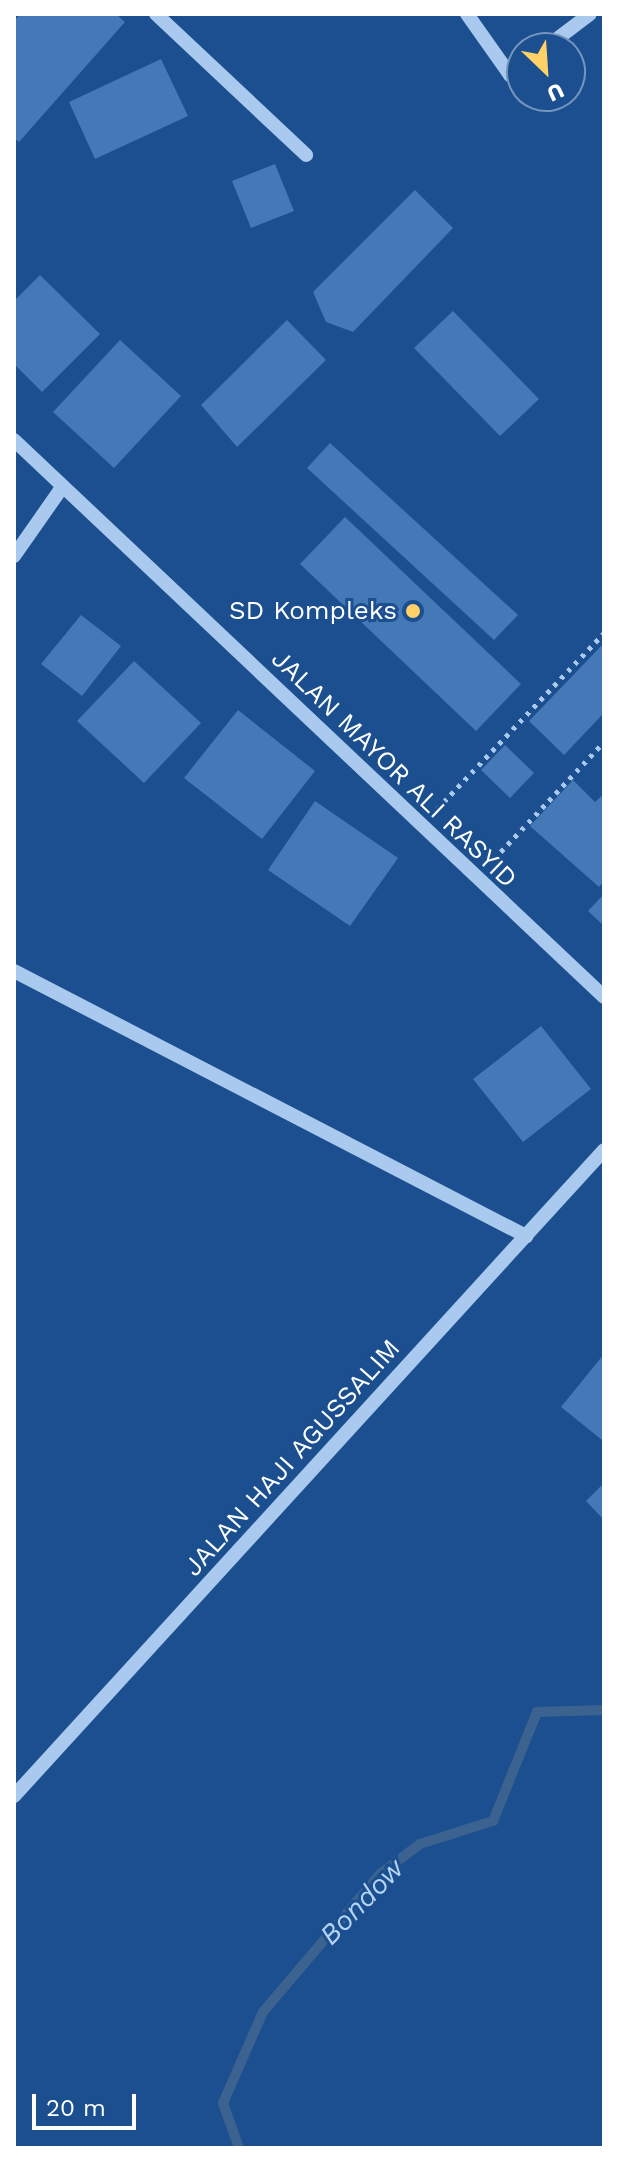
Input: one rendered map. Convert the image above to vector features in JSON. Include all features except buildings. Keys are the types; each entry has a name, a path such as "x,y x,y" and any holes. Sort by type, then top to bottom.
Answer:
{"street":[{"path":"156,14 306,155"},
{"path":"467,14 506,69"},
{"path":"566,32 590,14"},
{"name":"JALAN MAYOR ALI RASYID","path":"14,440 474,880 604,997"},
{"path":"14,556 63,486"},
{"path":"14,971 526,1236"},
{"name":"JALAN HAJI AGUSSALIM","path":"14,1796 604,1150"}],"path":[{"path":"420,828 604,633"},
{"path":"474,880 604,742"}],"waterway":[{"name":"Bondow","path":"239,2148 223,2103 263,2012 380,1874 420,1844 493,1821 537,1712 604,1710"}],"place":[{"name":"SD Kompleks","path":"413,611"}]}
